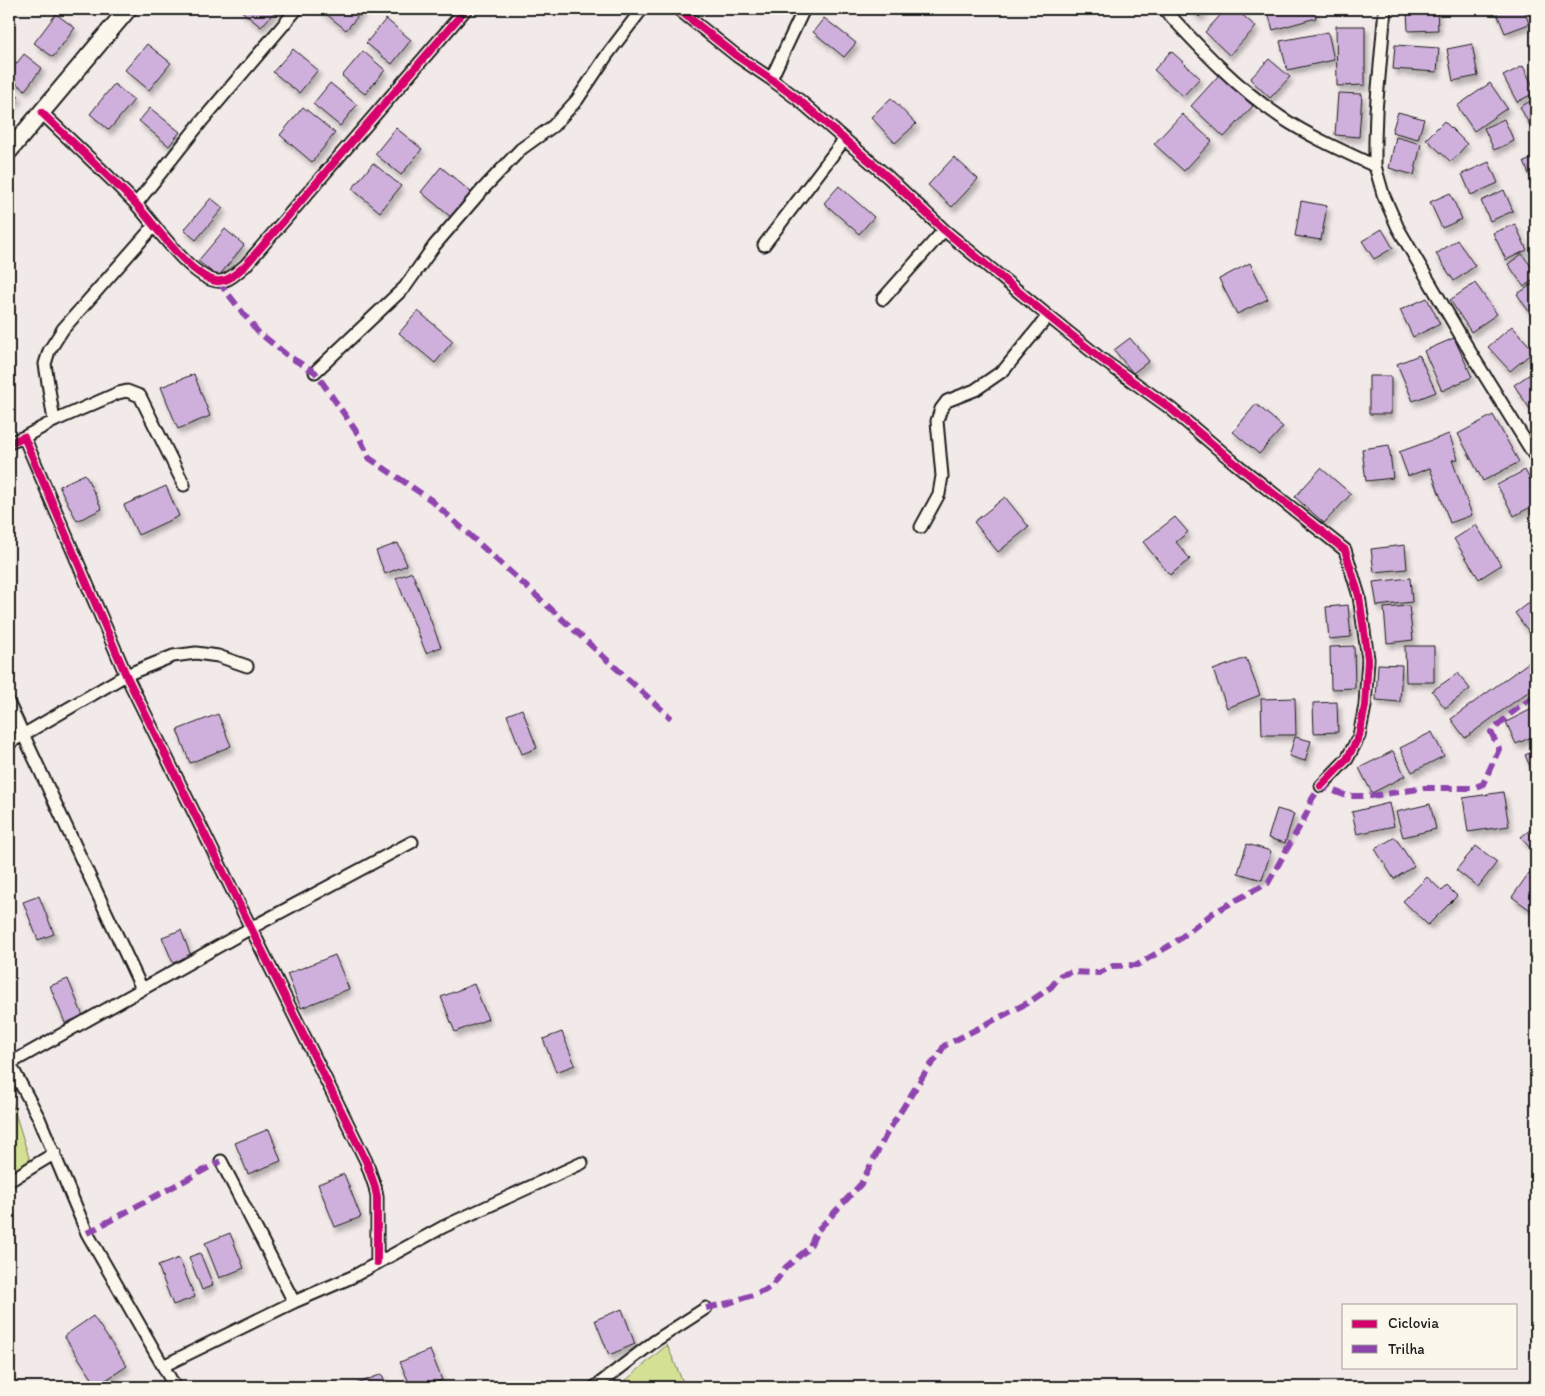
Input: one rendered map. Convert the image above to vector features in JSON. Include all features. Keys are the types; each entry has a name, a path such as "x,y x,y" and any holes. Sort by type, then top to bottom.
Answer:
{"main road":[{"path":"9,151 128,9"}],"street":[{"path":"136,204 201,122 297,9"},
{"path":"42,113 136,204 192,267 204,277 218,282 230,278 245,266 276,232 466,9"},
{"path":"315,372 405,286 434,246 483,189 521,149 553,126 577,100 607,55 642,9"},
{"path":"678,9 737,56 799,100 888,177 944,230 1048,316 1100,358 1170,408 1236,464 1345,550 1359,596 1368,659 1365,706 1359,736 1347,759 1321,786"},
{"path":"772,79 804,9"},
{"path":"1164,9 1201,50 1247,93 1307,133 1375,166"},
{"path":"1385,9 1376,111 1375,166 1382,194 1398,228 1475,360 1536,458"},
{"path":"764,245 844,140"},
{"path":"54,421 45,364 49,351 63,329 154,226"},
{"path":"883,299 944,230"},
{"path":"921,526 939,494 942,476 937,421 941,409 947,401 975,390 1004,370 1048,316"},
{"path":"9,443 118,392 127,391 140,396 184,485"},
{"path":"24,437 126,676 372,1174 377,1197 377,1262"},
{"path":"9,743 126,676 173,656 196,653 218,656 247,666"},
{"path":"9,704 142,989"},
{"path":"175,1387 87,1233 40,1118 9,1064 251,928 412,842"},
{"path":"9,1181 55,1153"},
{"path":"221,1161 294,1302"},
{"path":"163,1366 294,1302 352,1277 443,1226 582,1163"},
{"path":"595,1387 655,1341 706,1308"}],"green space":[{"path":"9,1093 30,1161 9,1174"},
{"path":"667,1345 685,1387 618,1387"}],"building":[{"path":"239,9 277,9 261,27"},
{"path":"320,9 364,9 346,30"},
{"path":"1191,9 1206,9 1199,17"},
{"path":"1226,9 1236,9 1256,27 1229,55 1205,32"},
{"path":"1267,9 1314,9 1316,18 1273,30"},
{"path":"1407,9 1437,9 1438,30 1408,31"},
{"path":"1495,9 1524,9 1529,24 1505,33"},
{"path":"56,14 75,28 53,57 34,43"},
{"path":"824,18 856,43 844,57 813,32"},
{"path":"386,19 411,40 392,64 366,43"},
{"path":"1336,26 1365,26 1365,85 1337,86"},
{"path":"1328,32 1334,60 1287,70 1280,41"},
{"path":"147,44 171,63 149,90 125,70"},
{"path":"1472,44 1478,76 1453,81 1447,49"},
{"path":"1395,45 1439,48 1437,72 1393,69"},
{"path":"293,49 318,70 299,93 273,72"},
{"path":"363,51 385,70 365,94 342,76"},
{"path":"1171,51 1200,78 1183,96 1154,70"},
{"path":"24,54 42,68 25,90 9,78 9,73"},
{"path":"1269,59 1290,77 1270,98 1250,79"},
{"path":"1523,66 1536,92 1517,102 1503,76"},
{"path":"1219,75 1253,106 1224,137 1191,106"},
{"path":"330,83 357,105 340,126 313,104"},
{"path":"1490,83 1507,108 1474,131 1457,106"},
{"path":"114,84 134,100 109,130 90,114"},
{"path":"9,87 19,96 9,108"},
{"path":"1338,93 1362,94 1359,137 1335,135"},
{"path":"891,98 916,124 895,143 871,117"},
{"path":"1536,98 1536,134 1535,135 1520,107"},
{"path":"303,107 335,133 312,162 280,135"},
{"path":"150,108 180,132 169,146 139,121"},
{"path":"1398,112 1424,119 1418,139 1392,132"},
{"path":"1182,114 1212,141 1184,171 1154,144"},
{"path":"1504,119 1514,141 1494,150 1484,128"},
{"path":"1444,121 1467,144 1451,162 1426,139"},
{"path":"396,128 422,149 401,175 375,154"},
{"path":"1396,137 1421,144 1414,175 1389,168"},
{"path":"954,157 978,179 952,207 928,185"},
{"path":"1536,157 1536,185 1534,186 1524,162"},
{"path":"1489,162 1498,183 1471,195 1462,174"},
{"path":"373,163 401,186 380,212 352,189"},
{"path":"441,167 472,193 452,218 421,192"},
{"path":"839,186 874,217 859,234 824,203"},
{"path":"1504,190 1513,211 1490,221 1481,201"},
{"path":"1450,193 1462,219 1442,228 1430,202"},
{"path":"211,198 223,208 196,240 184,230"},
{"path":"1301,201 1327,206 1321,240 1295,236"},
{"path":"1515,224 1527,250 1506,260 1493,233"},
{"path":"225,229 244,245 218,277 198,261"},
{"path":"1382,229 1393,248 1374,259 1362,241"},
{"path":"1457,240 1475,266 1454,281 1436,254"},
{"path":"1522,254 1536,273 1536,278 1524,287 1508,264"},
{"path":"1250,263 1268,299 1237,314 1219,279"},
{"path":"1536,282 1536,316 1533,318 1517,294"},
{"path":"1475,283 1497,314 1471,332 1450,300"},
{"path":"1427,298 1440,324 1413,337 1400,310"},
{"path":"418,311 453,341 435,363 399,333"},
{"path":"1512,326 1534,351 1510,371 1488,347"},
{"path":"1130,338 1149,361 1133,373 1114,350"},
{"path":"1454,338 1472,377 1442,391 1424,351"},
{"path":"1419,355 1436,392 1413,401 1397,364"},
{"path":"1533,372 1536,376 1536,414 1534,415 1514,385"},
{"path":"194,374 210,416 178,429 161,387"},
{"path":"1369,376 1391,376 1391,414 1369,414"},
{"path":"1256,404 1283,427 1259,454 1233,432"},
{"path":"1493,415 1519,462 1483,481 1458,434"},
{"path":"1449,434 1458,459 1452,460 1472,515 1450,523 1430,468 1408,476 1399,452"},
{"path":"1389,445 1393,478 1366,481 1362,449"},
{"path":"1321,468 1351,494 1324,523 1295,497"},
{"path":"1525,470 1536,491 1536,504 1514,516 1497,485"},
{"path":"85,474 102,509 77,521 59,486"},
{"path":"166,486 179,516 138,535 124,505"},
{"path":"1005,497 1029,527 998,552 974,522"},
{"path":"1175,517 1188,532 1176,542 1190,559 1170,575 1143,542"},
{"path":"1476,525 1501,565 1479,579 1454,539"},
{"path":"398,543 407,565 385,574 376,551"},
{"path":"1405,545 1407,569 1374,572 1371,549"},
{"path":"412,572 441,647 426,653 396,578"},
{"path":"1410,578 1412,602 1377,606 1373,582"},
{"path":"1536,597 1536,633 1532,636 1515,613"},
{"path":"1348,605 1351,637 1329,639 1326,607"},
{"path":"1409,606 1413,640 1387,643 1384,608"},
{"path":"1354,646 1355,688 1331,689 1330,647"},
{"path":"1405,646 1434,646 1434,682 1406,682"},
{"path":"1536,657 1536,686 1465,738 1451,719"},
{"path":"1246,658 1260,695 1227,708 1213,670"},
{"path":"1378,664 1402,665 1400,702 1376,700"},
{"path":"1458,673 1470,689 1445,708 1432,691"},
{"path":"1295,698 1296,735 1262,735 1261,699"},
{"path":"1337,702 1338,732 1314,733 1313,703"},
{"path":"1536,707 1536,735 1516,744 1506,722"},
{"path":"522,709 537,748 522,754 507,715"},
{"path":"218,714 231,746 190,763 177,730"},
{"path":"1432,732 1444,756 1412,772 1400,748"},
{"path":"1295,737 1311,741 1305,761 1289,756"},
{"path":"1536,750 1536,780 1525,755"},
{"path":"1393,751 1405,776 1372,793 1359,768"},
{"path":"1503,792 1509,826 1468,832 1463,798"},
{"path":"1389,803 1394,826 1357,834 1352,812"},
{"path":"1430,804 1436,829 1403,837 1396,812"},
{"path":"1277,809 1294,814 1285,843 1268,838"},
{"path":"1536,825 1536,856 1521,837"},
{"path":"1395,837 1414,866 1394,879 1375,849"},
{"path":"1247,844 1271,851 1262,880 1238,873"},
{"path":"1476,846 1497,862 1478,887 1456,870"},
{"path":"1529,873 1536,878 1536,914 1512,897"},
{"path":"1427,877 1442,891 1447,886 1457,896 1428,925 1403,901"},
{"path":"39,896 54,934 38,940 23,902"},
{"path":"181,930 191,956 173,963 162,937"},
{"path":"335,955 349,989 301,1008 287,974"},
{"path":"68,979 83,1016 65,1023 50,986"},
{"path":"474,984 488,1019 455,1032 441,997"},
{"path":"562,1032 575,1065 556,1072 543,1039"},
{"path":"269,1129 281,1161 248,1174 235,1143"},
{"path":"344,1174 361,1217 335,1227 318,1184"},
{"path":"230,1233 244,1268 219,1278 205,1243"},
{"path":"200,1253 213,1285 202,1290 189,1257"},
{"path":"179,1258 195,1297 173,1305 158,1266"},
{"path":"622,1309 635,1344 609,1355 595,1320"},
{"path":"93,1316 127,1366 97,1386 64,1336"},
{"path":"430,1350 442,1380 424,1387 411,1387 400,1362"},
{"path":"382,1374 387,1387 349,1387"}],"marked path":[{"path":"218,281 257,331 288,356 315,372 358,434 369,458 431,500 671,718"},
{"path":"706,1308 729,1303 764,1291 773,1285 786,1267 809,1248 817,1231 861,1184 886,1135 944,1046 1031,1001 1051,987 1061,975 1071,972 1099,973 1113,966 1137,965 1174,943 1213,913 1268,883 1306,815 1312,799 1321,786 1347,796 1371,796 1425,788 1473,788 1483,784 1499,749 1491,732 1510,714 1536,695"},
{"path":"87,1233 221,1161"}],"cycle path":[{"path":"42,113 135,203 172,248 195,270 206,277 220,281 232,276 245,266 466,9"},
{"path":"678,9 737,56 799,100 888,177 944,230 1048,316 1100,358 1170,408 1236,464 1345,550 1359,596 1368,659 1365,706 1359,736 1347,759 1321,786"},
{"path":"9,443 24,437 126,675 366,1161 377,1197 377,1262"}]}
